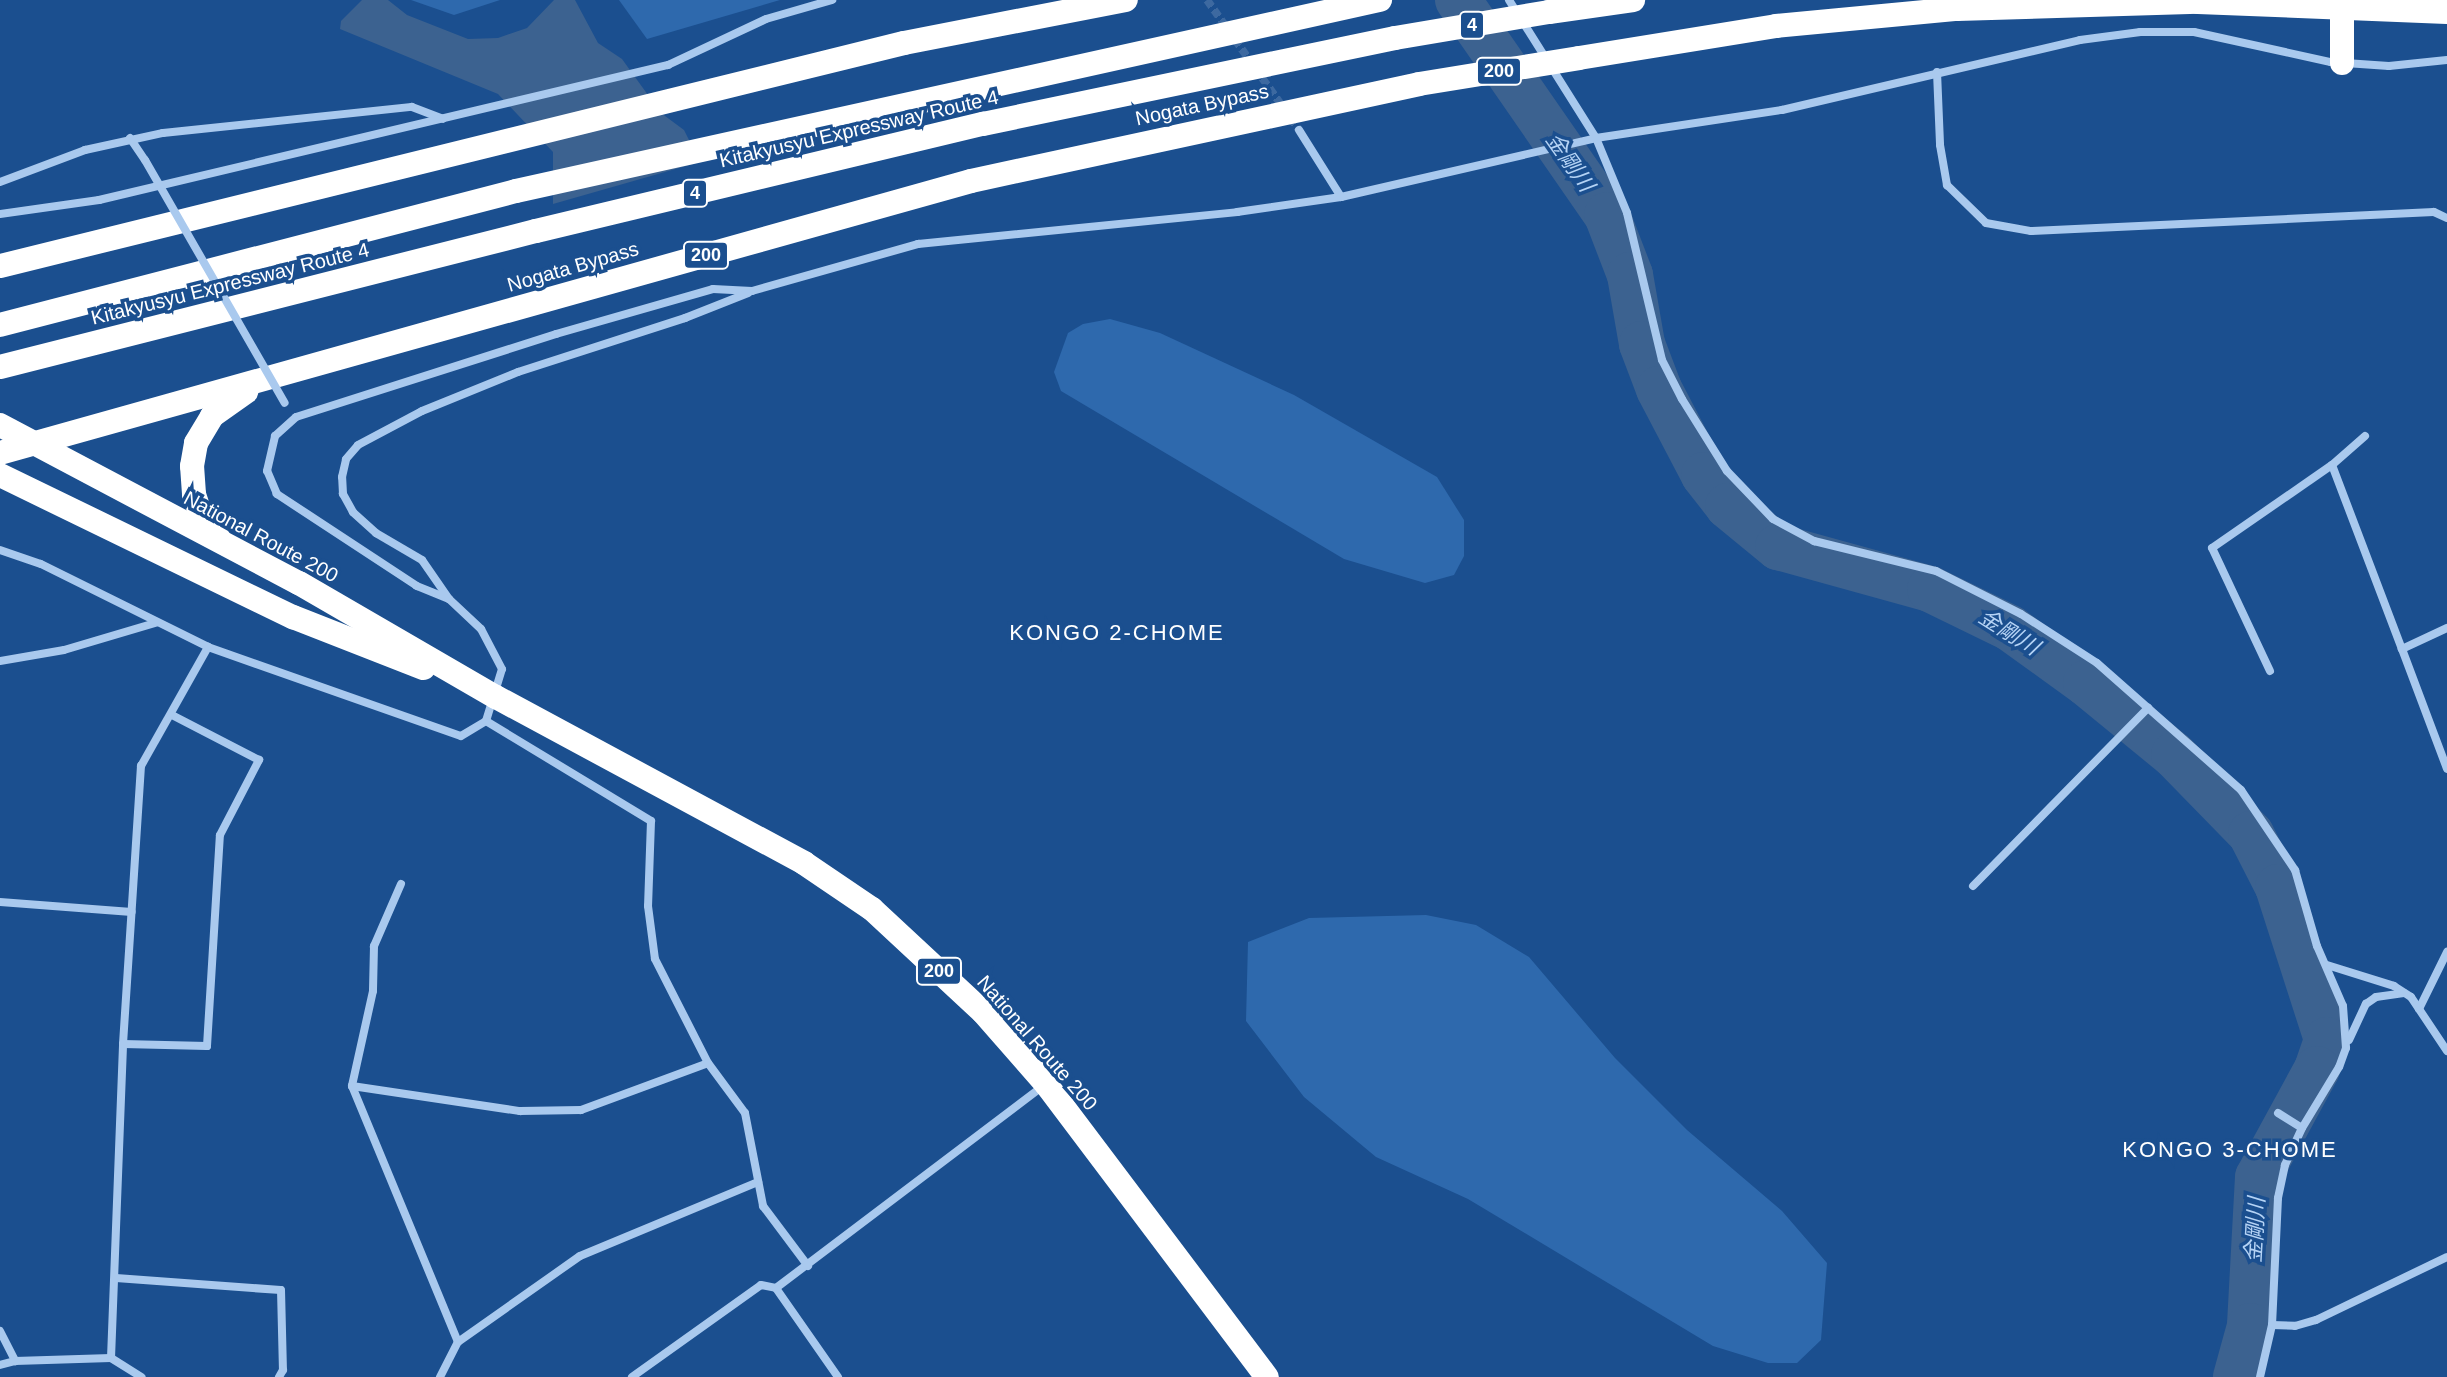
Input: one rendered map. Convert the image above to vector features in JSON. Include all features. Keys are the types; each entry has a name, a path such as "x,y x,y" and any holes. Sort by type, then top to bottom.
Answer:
{"highway":[{"path":"0,266 904,43 1126,0"},
{"name":"Kitakyusyu Expressway Route 4","path":"0,367 550,227 967,127 1395,38 1633,0"},
{"name":"Kitakyusyu Expressway Route 4","path":"0,325 516,191 1376,1"},
{"name":"Nogata Bypass","path":"0,453 971,181 1419,84 1776,26 1957,9 2198,2 2447,12"},
{"path":"2342,8 2342,63"},
{"path":"224,544 202,519 194,494 192,466 196,443 212,416 235,397 300,369"},
{"name":"National Route 200","path":"0,425 299,583 496,697 804,863 872,909 983,1012 1046,1084 1267,1377"},
{"name":"National Route 200","path":"0,475 293,617 496,697"}],"street":[{"path":"0,214 99,200 668,65 766,19 832,0"},
{"path":"1509,0 1596,138 1627,213 1662,360 1682,399 1727,471 1773,519 1814,541 1936,571 2021,614 2097,663 2241,790 2295,870 2317,946 2343,1006 2346,1048"},
{"path":"0,550 41,564 208,647 461,736 486,721 496,697 502,669 481,629 449,599 422,560 376,533 353,512 343,494 342,477 346,459 358,445 422,411 518,372 685,318 752,291 918,244 1237,212 1341,197 1596,138 1782,110 2080,40 2140,32 2194,32 2342,63 2389,66 2447,60"},
{"path":"1937,72 1940,145 1947,185 1986,223 2031,231 2434,212 2447,218"},
{"path":"0,182 85,150 130,138 412,107 443,119"},
{"path":"1299,130 1341,197"},
{"path":"130,138 296,417"},
{"path":"449,599 417,586 277,494 267,471 275,436 296,417 556,334 713,289 752,291"},
{"path":"2270,671 2212,548 2332,465 2365,436"},
{"path":"2332,465 2447,769"},
{"path":"0,661 64,650 156,622"},
{"path":"2402,649 2447,628"},
{"path":"111,1358 123,1044 141,766 208,647"},
{"path":"1973,886 2148,708"},
{"path":"123,1044 207,1046 220,835 259,760 172,715"},
{"path":"486,721 651,821 648,906 655,959 708,1063 745,1113 763,1206 808,1266"},
{"path":"401,884 374,946 373,991 352,1086 458,1342"},
{"path":"0,902 132,912"},
{"path":"2419,1009 2447,952"},
{"path":"2327,965 2394,986 2404,993 2419,1009 2447,1051"},
{"path":"2260,1377 2272,1325 2278,1198 2285,1165 2302,1128 2339,1067 2366,1004 2376,997 2404,993"},
{"path":"352,1086 520,1111 581,1110 708,1063"},
{"path":"776,1288 1046,1084"},
{"path":"2278,1113 2302,1128"},
{"path":"440,1377 458,1342 580,1256 758,1182"},
{"path":"2272,1325 2295,1326 2316,1320 2447,1257"},
{"path":"116,1278 281,1290 283,1370 279,1377"},
{"path":"632,1377 761,1285 776,1288 838,1377"},
{"path":"0,1331 15,1361"},
{"path":"0,1365 15,1361 111,1358 141,1377"}],"shaded area":[{"path":"362,0 388,0 407,15 468,39 498,38 527,28 554,0 575,0 598,43 622,59 661,113 684,130 700,162 553,204 553,152 498,94 340,29 341,21"},
{"path":"411,0 500,0 454,15"},
{"path":"619,0 780,0 647,39"},
{"path":"1110,319 1160,333 1294,395 1437,477 1464,520 1464,556 1454,575 1425,583 1344,559 1061,391 1054,372 1068,333 1083,324"},
{"path":"1426,915 1476,925 1529,957 1615,1058 1687,1130 1782,1211 1827,1263 1821,1340 1797,1363 1768,1363 1713,1346 1468,1199 1376,1157 1304,1097 1246,1021 1248,942 1309,918"}],"waterway":[{"name":"金剛川","path":"1458,0 1607,215 1630,275 1642,344 1659,389 1704,475 1728,506 1778,547 1930,589 2010,628 2086,683 2174,755 2251,834 2278,887 2327,1040 2317,1069 2258,1177 2250,1326 2236,1377"}],"tunnel":[{"path":"1207,0 1299,130"}],"district":[{"name":"KONGO 2-CHOME","path":"1117,633"},
{"name":"KONGO 3-CHOME","path":"2230,1150"}]}
